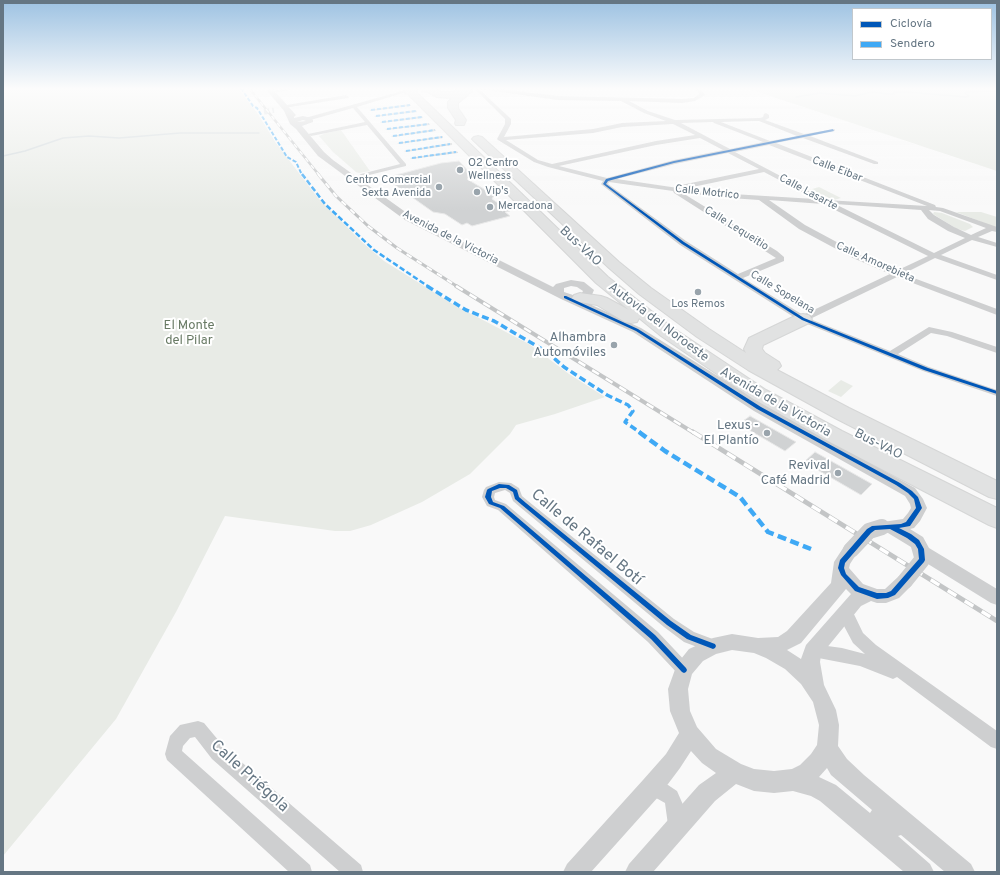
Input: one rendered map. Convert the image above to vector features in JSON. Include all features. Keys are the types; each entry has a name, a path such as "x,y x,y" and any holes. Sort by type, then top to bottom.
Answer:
{"highway":[{"name":"Autovía del Noroeste","path":"448,129 602,280 667,332 759,394 835,436 997,519"},
{"name":"Bus-VAO","path":"450,129 597,264 640,300 674,325 738,368 818,415 997,505"},
{"name":"Autovía del Noroeste","path":"466,129 614,265 645,291 703,334 755,366 787,383 905,445 997,490"},
{"path":"575,296 600,301 610,306 703,363 723,371"},
{"path":"787,383 774,368 759,357 752,347 758,340 800,317"}],"street":[{"name":"Avenida de la Victoria","path":"307,129 332,160 358,180 403,210 493,256 544,279 566,283 576,283 584,285 589,290 589,292 575,296"},
{"name":"Avenida de la Victoria","path":"307,129 330,162 408,218 575,296 597,311"},
{"path":"310,134 338,129"},
{"path":"358,180 358,178 363,175 404,164 374,129"},
{"path":"500,139 505,129"},
{"path":"500,139 603,129"},
{"name":"Calle Lasarte","path":"687,129 826,203 931,254 997,278"},
{"name":"Calle Eibar","path":"731,129 991,228"},
{"path":"783,129 876,163"},
{"path":"607,180 674,162 802,136 836,131 831,129"},
{"path":"393,136 435,130"},
{"path":"550,166 656,143 700,136"},
{"path":"399,143 442,137"},
{"name":"Calle Motrico","path":"500,139 521,153 550,166 607,180 716,195 941,209"},
{"path":"406,151 450,144"},
{"path":"412,158 456,152"},
{"path":"673,189 765,170"},
{"name":"Calle Sopelana","path":"607,180 604,184 683,243 800,317 890,355 997,393"},
{"name":"Calle Lequeitio","path":"673,189 774,253 780,259 738,277"},
{"name":"Calle Amorebieta","path":"760,198 802,227 856,256 893,272 997,312"},
{"path":"924,209 940,223 968,236 997,245"},
{"path":"800,317 968,236 991,228"},
{"path":"566,283 558,288 575,296"},
{"name":"Avenida de la Victoria","path":"575,296 597,311 637,330 759,408 904,488 916,498 919,508 908,524"},
{"path":"890,355 929,330 949,334 997,350"},
{"name":"Calle de Rafael Botí","path":"684,670 653,637 502,507 491,503 488,496 490,490 499,486 507,486 515,491 517,498 524,504 669,623 689,637 713,646"},
{"path":"842,571 850,582 857,588 871,594 886,596 893,593 905,581 919,551 908,524 869,531 842,562 841,579 838,587 794,637 788,641 780,645 770,646 732,642 713,646 696,655 684,670 678,689 680,711 690,734 709,756 734,772 754,780 767,782 793,780 808,773 819,762 827,748 829,725 826,710 814,686 810,662 813,652 855,601 871,594"},
{"path":"886,527 901,531 919,551 997,598"},
{"path":"846,612 854,632 871,650 997,741"},
{"path":"754,645 773,652 792,663 814,686"},
{"path":"813,652 842,655 875,664 914,681"},
{"name":"Calle Priégola","path":"303,872 173,754 176,742 186,731 198,729 218,753 354,872"},
{"path":"575,872 651,788 673,761 690,734"},
{"path":"827,748 832,759 850,777 963,872"},
{"path":"636,872 707,793 734,772"},
{"path":"793,780 814,786 828,793 879,834 922,872"},
{"path":"651,788 662,791 671,797 675,807 678,826"},
{"path":"879,834 876,826 878,819 883,816 890,819 954,872"}],"green space":[{"name":"El Monte del Pilar","path":"3,129 267,129 276,143 318,198 362,242 384,261 456,306 529,344 569,374 605,397 555,414 516,425 510,434 470,474 422,502 371,525 350,531 335,531 225,516 176,612 116,719 3,856"},
{"path":"869,129 997,129 997,171"},
{"path":"341,130 370,171 359,173 356,172 333,152 319,136"},
{"path":"819,187 841,198 830,201 809,190"},
{"path":"934,212 942,213 970,224 973,227 965,231 957,229 933,214"},
{"path":"956,212 981,212 997,217 997,228"},
{"path":"841,380 853,386 841,397 828,391"}],"building":[{"name":"Centro Comercial Sexta Avenida","path":"459,161 474,177 467,179 494,195 492,199 510,211 505,212 510,216 472,226 467,223 462,225 445,214 433,212 385,178 441,163"},
{"name":"Lexus - El Plantío","path":"750,416 796,442 785,451 739,424"},
{"name":"Revival Café Madrid","path":"815,452 872,484 861,495 804,462"}],"waterway":[{"path":"3,156 25,151 63,138 89,136 119,138 180,133 259,133"}],"railway":[{"path":"282,129 319,175"},
{"path":"318,174 336,196 368,226 397,248 458,287"},
{"path":"456,286 694,433"},
{"path":"693,432 997,621"}],"marked path":[{"path":"270,129 287,157 296,162 301,173 325,204 374,250 416,279 466,310 494,321 547,352 564,367 607,395 628,405 633,411 625,422 665,451 740,497 768,532 811,549"},
{"path":"393,136 435,130"},
{"path":"399,143 442,137"},
{"path":"406,151 450,144"},
{"path":"412,158 456,152"}],"cycle path":[{"path":"833,130 674,162 607,180 604,184 683,243 803,319 926,369 997,393"},
{"path":"565,297 637,330 759,408 910,492 916,498 919,508 908,524 874,528 869,531 842,562 841,568 844,575 857,589 877,596 886,596 893,593 922,560 921,549 917,542 891,527"},
{"path":"684,670 653,637 502,507 491,503 488,497 490,490 499,486 507,486 515,491 517,498 669,623 689,637 713,646"}],"place":[{"name":"O2 Centro Wellness","path":"460,170"},
{"name":"Centro Comercial Sexta Avenida","path":"439,187"},
{"name":"Vip's","path":"477,192"},
{"name":"Mercadona","path":"490,207"},
{"name":"Los Remos","path":"698,292"},
{"name":"Alhambra Automóviles","path":"614,345"},
{"name":"Lexus - El Plantío","path":"767,433"},
{"name":"Revival Café Madrid","path":"838,473"}]}
